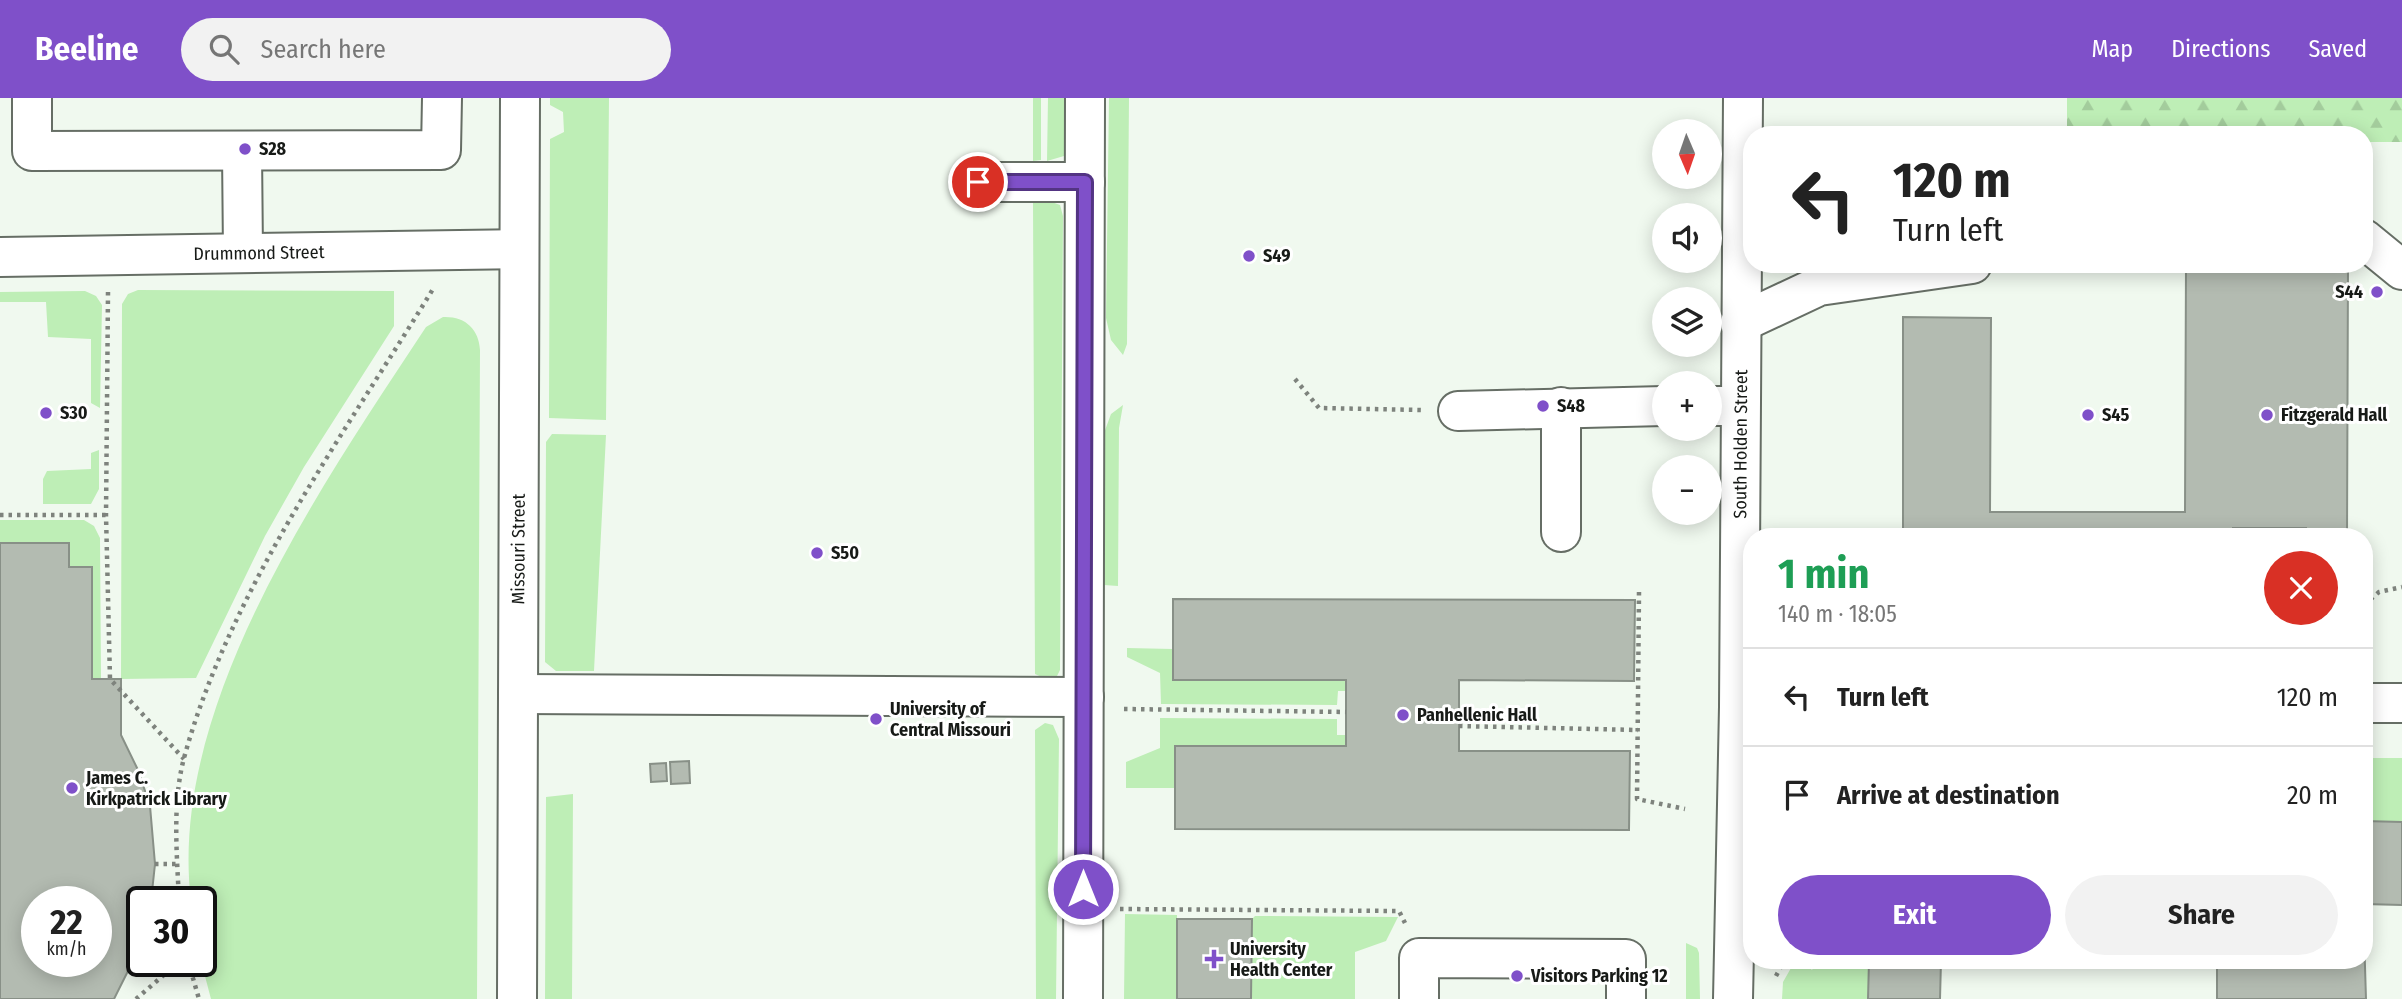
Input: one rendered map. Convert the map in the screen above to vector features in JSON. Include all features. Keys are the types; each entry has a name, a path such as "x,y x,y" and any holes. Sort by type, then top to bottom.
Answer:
{"street":[{"path":"32,98 32,151 441,149 442,98"},
{"name":"Missouri Street","path":"517,999 520,98"},
{"path":"1083,999 1085,98"},
{"name":"South Holden Street","path":"1743,98 1740,323 1725,406 1743,676"},
{"path":"242,150 243,253"},
{"path":"978,182 1085,182"},
{"path":"2373,246 2402,270"},
{"name":"Drummond Street","path":"0,257 519,249"},
{"path":"1740,323 1819,286 1909,273"},
{"path":"1561,407 1561,531"},
{"path":"1458,411 1652,407"},
{"path":"2373,691 2402,703"},
{"path":"518,694 1084,698"},
{"name":"South Holden Street","path":"1733,999 1743,755"},
{"path":"1419,999 1419,958 1626,959 1626,999"}],"path":[{"path":"108,286 106,515 110,679 184,759"},
{"path":"420,288 445,288"},
{"path":"179,886 178,797 184,759 225,648 269,558 433,288"},
{"path":"1295,379 1319,408 1458,411"},
{"path":"0,515 106,515"},
{"path":"2373,597 2379,592 2402,587"},
{"path":"1639,592 1637,799 1685,809"},
{"path":"1123,709 1346,712"},
{"path":"1459,726 1638,730"},
{"path":"155,864 178,864"},
{"path":"1119,909 1399,911 1419,958"},
{"path":"1776,976 1780,969"},
{"path":"136,999 161,977"},
{"path":"193,977 199,999"}],"green space":[{"path":"550,98 609,98 606,420 549,418 550,139 564,132 563,112 550,105"},
{"path":"1033,98 1041,98 1041,160 1033,161"},
{"path":"1048,98 1065,98 1064,156 1047,161"},
{"path":"1109,98 1129,98 1127,344 1123,355 1111,340 1106,318"},
{"path":"2067,98 2402,98 2402,142 2373,142 2373,126 2067,126"},
{"path":"1049,201 1060,205 1063,216 1060,670 1057,676 1046,679 1035,674 1033,202"},
{"path":"138,290 394,291 394,326 304,467 265,536 196,678 121,679 122,304 128,294"},
{"path":"85,291 96,296 102,305 100,408 91,403 91,339 48,337 46,302 0,302 0,292"},
{"path":"443,317 464,321 474,330 480,350 477,999 211,999 205,977 217,977 217,886 191,886 190,827 203,751 228,675 261,600 300,526 342,456 426,327"},
{"path":"1123,405 1119,428 1118,586 1104,585 1104,433 1111,414"},
{"path":"552,434 606,435 594,671 556,671 545,662 546,442"},
{"path":"99,450 99,489 91,504 43,504 43,479 47,471 91,469 91,453"},
{"path":"0,520 84,520 94,526 100,538 101,679 92,679 92,567 69,567 69,543 0,543"},
{"path":"1127,648 1173,649 1174,680 1346,680 1346,691 1338,691 1337,705 1161,704 1160,673 1127,657"},
{"path":"1160,718 1337,719 1337,735 1346,735 1346,746 1176,746 1175,788 1126,788 1126,762 1160,748"},
{"path":"1045,723 1053,725 1059,739 1056,999 1036,999 1035,730"},
{"path":"2373,758 2402,758 2402,822 2373,821"},
{"path":"573,794 572,999 545,999 546,797"},
{"path":"1125,914 1177,915 1177,999 1124,999"},
{"path":"1255,916 1398,917 1386,941 1355,952 1355,999 1251,999 1252,919"},
{"path":"1686,943 1697,948 1699,953 1700,999 1686,999"},
{"path":"1790,969 1869,969 1868,999 1782,999 1783,982"}],"building":[{"name":"Fitzgerald Hall","path":"2186,273 2348,273 2347,528 1903,528 1903,317 1991,318 1990,512 2185,512"},
{"name":"James C. Kirkpatrick Library","path":"0,543 69,543 69,567 92,567 92,679 121,679 121,735 138,770 150,806 155,864 153,886 126,886 126,975 114,999 0,999"},
{"name":"Panhellenic Hall","path":"1173,599 1635,600 1634,681 1459,680 1459,751 1630,751 1629,830 1175,829 1175,746 1346,746 1346,680 1173,680"},
{"path":"689,761 690,783 671,784 670,762"},
{"path":"666,763 667,781 651,782 650,764"},
{"path":"2373,821 2402,822 2402,905 2373,904"},
{"name":"University Health Center","path":"1177,919 1252,919 1251,999 1177,999"},
{"path":"1869,969 1941,969 1940,999 1868,999"},
{"path":"2217,969 2365,969 2366,999 2217,999"}],"place":[{"name":"S28","path":"245,149"},
{"name":"S49","path":"1249,256"},
{"name":"S44","path":"2377,292"},
{"name":"S48","path":"1543,406"},
{"name":"S30","path":"46,413"},
{"name":"S45","path":"2088,415"},
{"name":"Fitzgerald Hall","path":"2267,415"},
{"name":"S50","path":"817,553"},
{"name":"Panhellenic Hall","path":"1403,715"},
{"name":"University of Central Missouri","path":"876,719"},
{"name":"James C. Kirkpatrick Library","path":"72,788"},
{"name":"University Health Center","path":"1214,959"},
{"name":"Visitors Parking 12","path":"1517,976"}],"route":[{"path":"978,182 1085,182 1083,889"}]}
